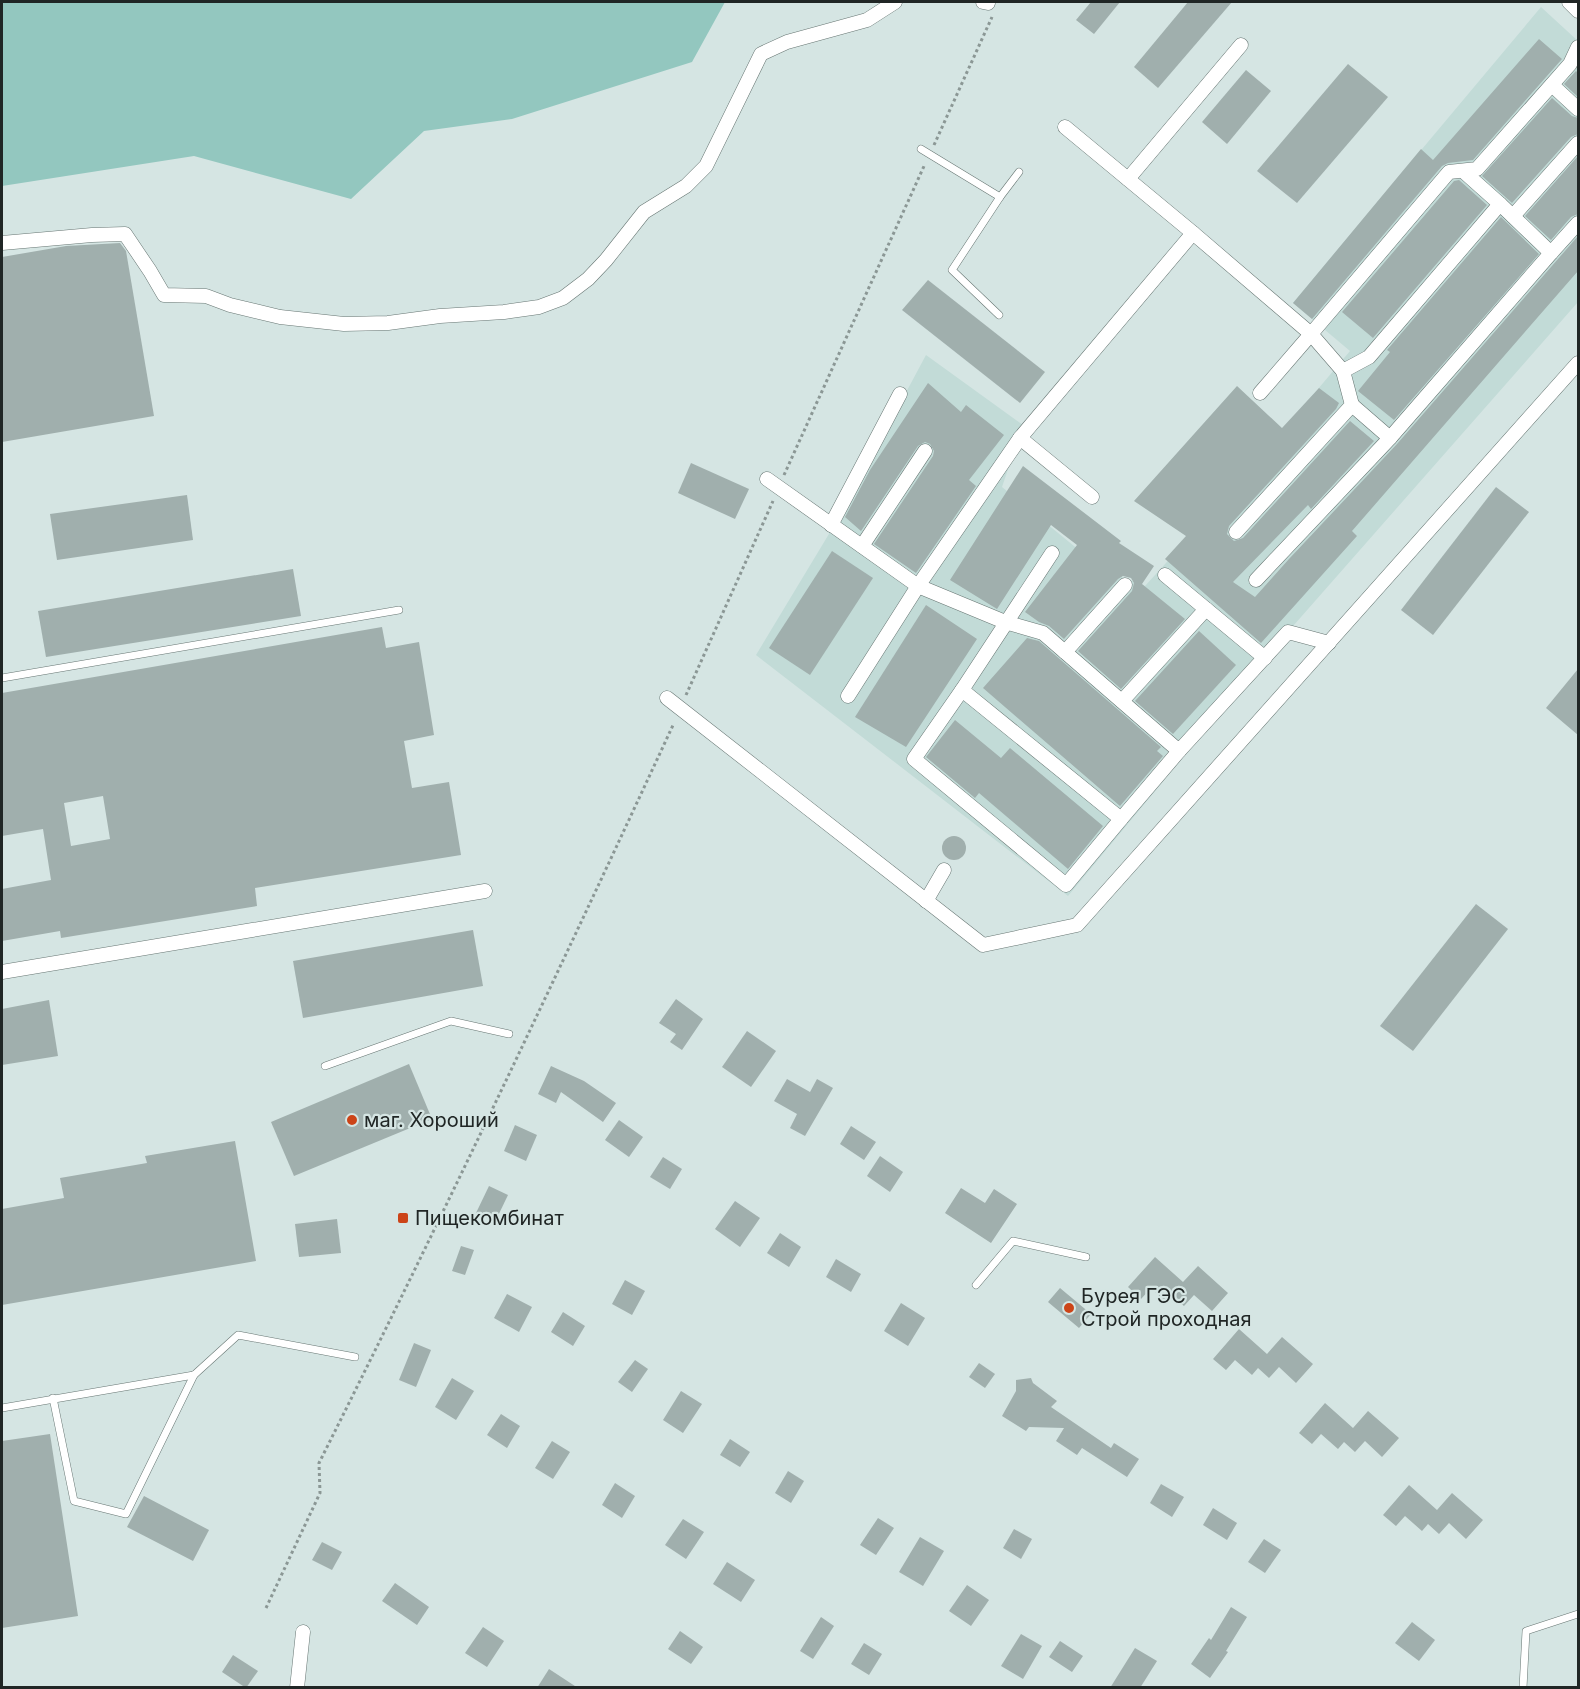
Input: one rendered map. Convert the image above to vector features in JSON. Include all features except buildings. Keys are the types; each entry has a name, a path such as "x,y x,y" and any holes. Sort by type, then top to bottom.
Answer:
{"street":[{"path":"2,243 125,234 164,295 206,296 230,305 280,317 344,324 388,323 539,307 563,297 588,279 644,212 686,186 706,166 761,54 787,42 867,20 896,2"},
{"path":"1569,2 1578,11"},
{"path":"1128,179 1241,45"},
{"path":"1260,393 1449,172 1477,169 1570,64 1578,47"},
{"path":"1551,86 1578,109"},
{"path":"1065,127 1193,232 1311,334 1343,371 1352,405 1390,438"},
{"path":"1513,216 1578,143"},
{"path":"1463,171 1551,253"},
{"path":"1343,371 1369,357 1500,204"},
{"path":"1256,580 1390,438 1578,223"},
{"path":"848,696 918,586 1020,438 1193,232"},
{"path":"667,698 983,945 1077,925 1578,363"},
{"path":"831,525 900,394"},
{"path":"1236,532 1352,405"},
{"path":"1020,438 1092,497"},
{"path":"862,546 925,451"},
{"path":"767,479 918,586 1005,622 1043,633 1179,751"},
{"path":"1052,553 915,759 1066,885 1179,751 1288,632 1329,643"},
{"path":"1165,575 1265,658"},
{"path":"1065,652 1125,585"},
{"path":"1122,701 1206,609"},
{"path":"962,690 1121,819"},
{"path":"926,901 944,870"},
{"path":"2,972 485,891"},
{"path":"297,1688 303,1632"}],"lane":[{"path":"921,148 1000,197"},
{"path":"999,315 952,270 1019,172"},
{"path":"2,678 399,609"},
{"path":"325,1066 451,1021 509,1034"},
{"path":"976,1285 1013,1241 1086,1257"},
{"path":"53,1398 74,1501 126,1514 194,1375 238,1335 356,1357"},
{"path":"2,1408 194,1375"},
{"path":"1524,1688 1526,1631 1578,1614"}],"path":[{"path":"266,1608 320,1493 319,1463 407,1288 539,1015 680,708 930,154 988,6"}],"shaded area":[{"path":"2,2 725,2 692,62 512,119 424,131 351,199 194,156 2,186"},
{"path":"1541,7 1578,41 1578,302 1272,650 1068,896 756,655 841,514 926,355 1023,425 1002,487 1102,569 1145,586 1238,484 1350,351 1293,303"}],"place":[{"name":"маг. Хороший","path":"352,1120"},
{"name":"Пищекомбинат","path":"403,1218"},
{"name":"Бурея ГЭС Строй проходная","path":"1069,1308"}]}
